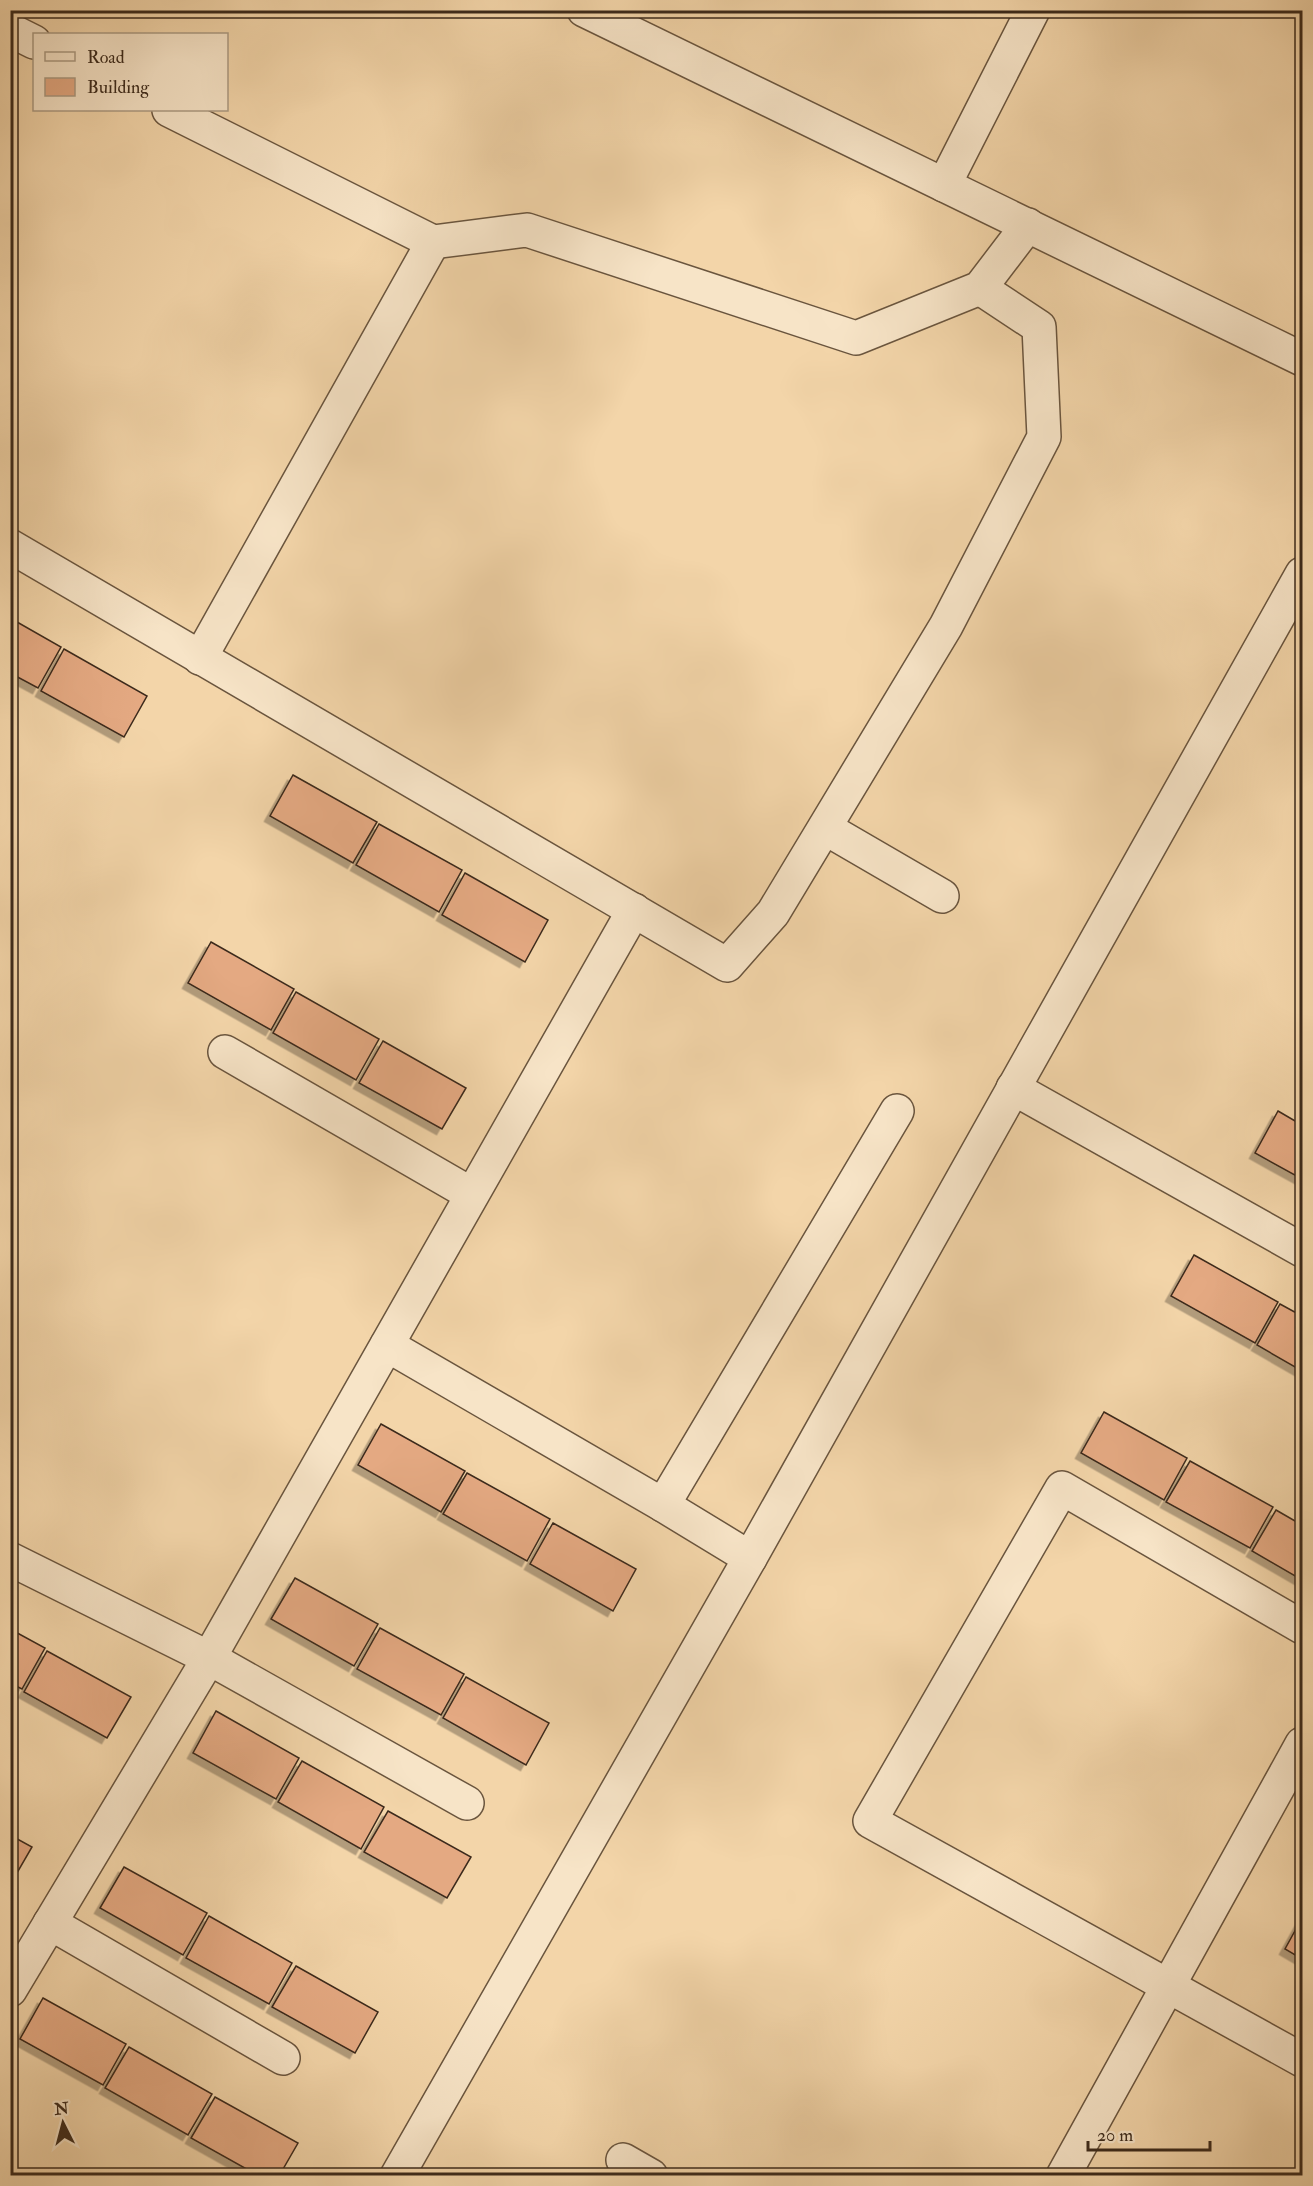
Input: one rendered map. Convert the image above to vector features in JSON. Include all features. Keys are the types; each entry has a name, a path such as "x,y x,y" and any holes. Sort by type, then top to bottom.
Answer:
{"street":[{"path":"584,10 1302,359"},
{"path":"944,185 1033,10"},
{"path":"10,30 33,42"},
{"path":"171,111 433,242 527,230 856,338 980,288 1028,225"},
{"path":"200,658 433,242"},
{"path":"10,546 727,965 773,913 825,828 958,606 1044,437 1039,327 980,288"},
{"path":"397,2175 750,1558 1302,574"},
{"path":"825,828 942,896"},
{"path":"10,1990 20,1950 50,1923 209,1658 634,910"},
{"path":"225,1052 471,1194"},
{"path":"1013,1088 1302,1250"},
{"path":"663,1505 897,1111"},
{"path":"387,1345 750,1558"},
{"path":"1302,1627 1062,1488 870,1821 1302,2060"},
{"path":"10,1559 209,1658 467,1803"},
{"path":"1063,2175 1302,1744"},
{"path":"50,1923 283,2058"}],"building":[{"path":"10,618 61,647 38,688 10,673"},
{"path":"64,649 147,696 124,737 41,691"},
{"path":"293,775 377,822 353,863 270,816"},
{"path":"379,824 462,870 439,912 356,865"},
{"path":"465,873 548,920 525,962 442,915"},
{"path":"211,942 294,989 271,1030 188,983"},
{"path":"296,992 379,1039 356,1080 273,1033"},
{"path":"383,1041 466,1088 442,1129 359,1083"},
{"path":"1278,1111 1302,1125 1302,1179 1255,1153"},
{"path":"1194,1255 1278,1302 1255,1343 1171,1296"},
{"path":"1280,1304 1302,1316 1302,1371 1257,1345"},
{"path":"1104,1412 1187,1458 1164,1500 1081,1453"},
{"path":"381,1424 465,1471 441,1512 358,1465"},
{"path":"1190,1461 1273,1507 1250,1548 1166,1502"},
{"path":"467,1473 550,1519 527,1561 443,1514"},
{"path":"1276,1510 1302,1525 1302,1580 1252,1551"},
{"path":"553,1523 636,1569 613,1611 530,1564"},
{"path":"295,1578 378,1624 354,1666 271,1619"},
{"path":"380,1628 464,1674 441,1715 357,1669"},
{"path":"10,1629 45,1648 22,1689 10,1683"},
{"path":"47,1651 131,1697 107,1738 24,1692"},
{"path":"466,1677 549,1723 526,1765 443,1718"},
{"path":"216,1711 299,1758 276,1799 193,1753"},
{"path":"302,1761 384,1807 361,1849 278,1802"},
{"path":"388,1811 471,1857 447,1898 364,1852"},
{"path":"10,1835 32,1847 10,1885"},
{"path":"124,1867 207,1913 183,1955 100,1908"},
{"path":"209,1916 292,1963 269,2004 186,1958"},
{"path":"1302,1918 1302,1959 1285,1949"},
{"path":"296,1966 378,2012 355,2053 272,2007"},
{"path":"43,1998 126,2044 103,2085 20,2039"},
{"path":"129,2047 212,2094 188,2135 105,2088"},
{"path":"215,2097 298,2143 279,2176 259,2176 191,2138"}]}
